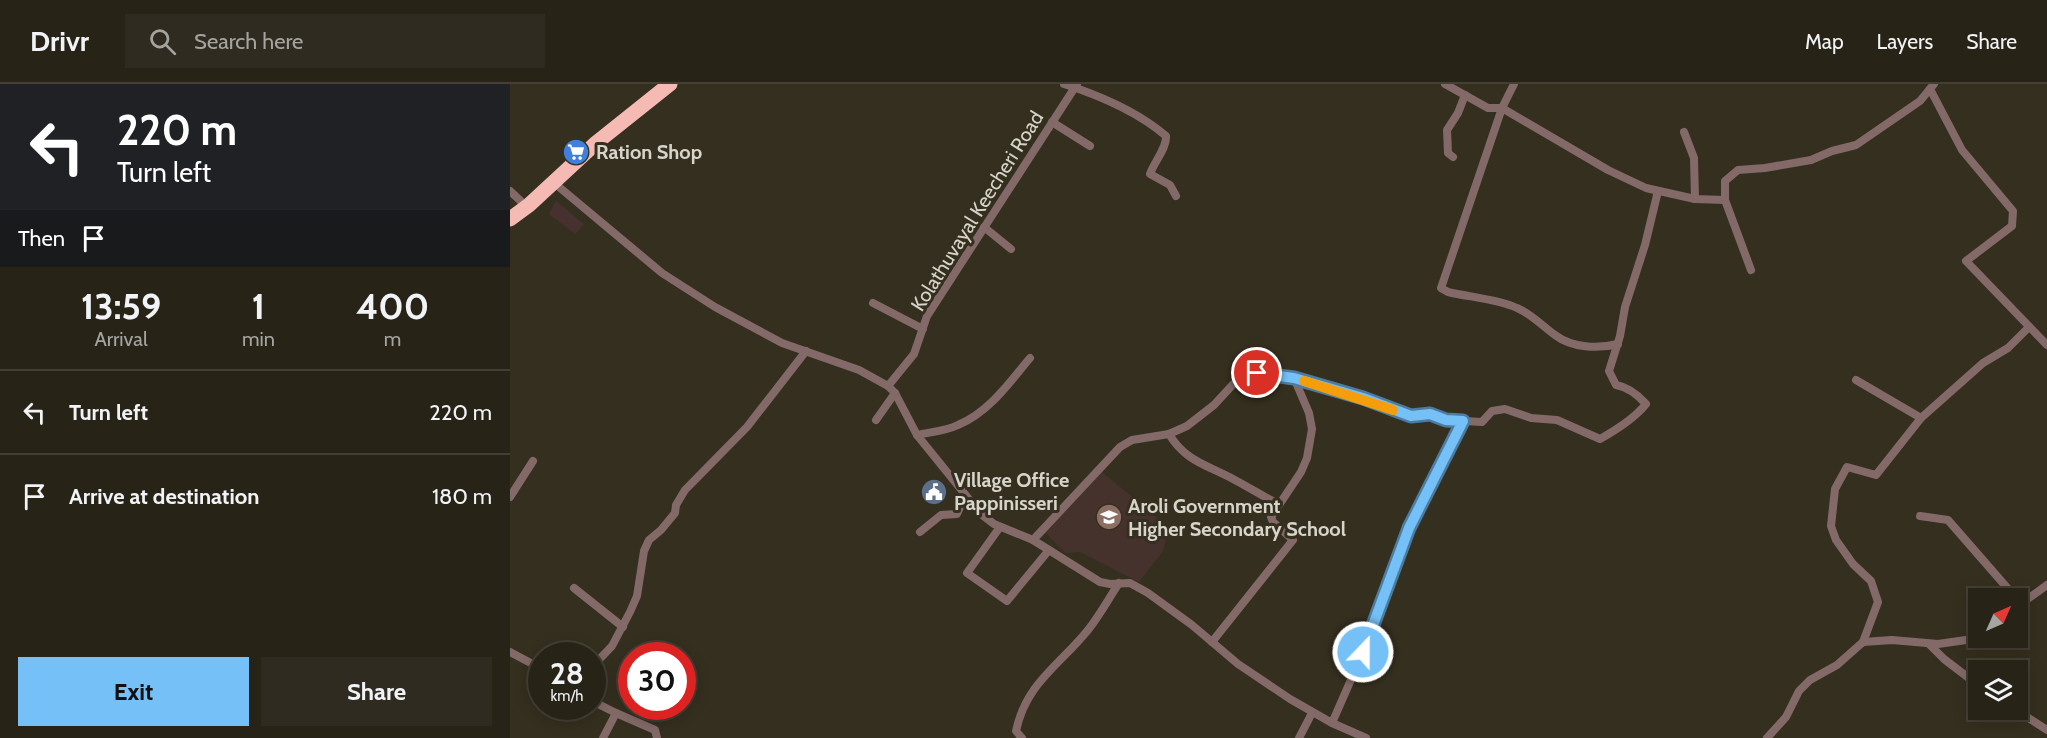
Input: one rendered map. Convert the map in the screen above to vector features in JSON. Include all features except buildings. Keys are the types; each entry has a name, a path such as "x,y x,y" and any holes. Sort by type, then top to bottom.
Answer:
{"highway":[{"path":"510,219 596,143 670,84"}],"street":[{"path":"1064,84 1075,86 1119,107 1166,136 1167,142 1150,174 1170,185 1176,196"},
{"path":"1445,84 1488,108 1502,108 1608,170 1646,188 1695,199 1725,200"},
{"path":"1514,84 1502,108 1441,288 1448,292 1515,307 1531,315 1556,337 1572,344 1606,347 1618,344"},
{"name":"Kolathuvayal Keecheri Road","path":"876,420 914,354 927,316 1075,86"},
{"path":"1751,270 1725,200 1725,181 1738,170 1811,160 1832,151 1856,145 1912,107 1932,86 1962,150 2013,211 2012,226 1966,261 2047,345"},
{"path":"1453,157 1448,153 1447,130 1458,113 1465,95"},
{"path":"1052,122 1090,146"},
{"path":"1684,132 1694,158 1695,199"},
{"path":"553,183 662,273 715,307 782,343 859,370 892,390 917,435 965,496 981,514 1000,527 1033,540 1100,582 1130,584 1148,593 1192,625 1238,664 1312,713 1366,738"},
{"path":"510,191 526,206"},
{"path":"1033,540 1120,447 1132,440 1169,434 1187,426 1250,372 1294,378 1363,398 1411,416 1430,414 1446,420 1482,422 1492,411 1505,409 1531,418 1557,420 1600,439 1637,414 1646,404 1636,394 1616,385 1609,371 1658,191"},
{"path":"984,227 1011,249"},
{"path":"873,303 922,329"},
{"path":"1767,738 1786,717 1799,691 1810,680 1837,665 1863,642 1878,602 1871,581 1853,564 1836,540 1832,526 1835,489 1847,467 1876,475 1921,418 1983,363 2008,348 2029,327"},
{"path":"606,652 623,627 637,596 644,551 649,540 675,513 676,505 685,490 747,427 806,351"},
{"path":"917,435 957,426 971,418 993,402 1030,358"},
{"path":"1212,642 1293,540 1270,517 1301,472 1307,458 1312,429 1309,412 1294,378"},
{"path":"1856,380 1921,418"},
{"path":"1332,723 1371,634 1414,515 1463,421"},
{"path":"1169,434 1180,451 1191,459 1278,504"},
{"path":"510,497 534,461"},
{"path":"921,532 940,515 957,514 965,496"},
{"path":"1920,516 1948,520 2006,588"},
{"path":"1000,527 967,573 1007,601 1049,550"},
{"path":"1022,738 1016,731 1019,719 1034,689 1041,678 1088,630 1119,583"},
{"path":"2028,596 2047,585"},
{"path":"574,588 623,627"},
{"path":"1863,642 1892,640 1938,644 1968,640"},
{"path":"1929,644 1968,677"},
{"path":"510,652 528,662"},
{"path":"606,708 655,730 657,738"},
{"path":"603,738 616,713"},
{"path":"1299,738 1312,713"},
{"path":"2028,718 2047,730"}],"shaded area":[{"path":"556,201 584,224 575,234 549,214"},
{"path":"1102,472 1169,527 1163,551 1139,582 1080,552 1065,553 1045,532"}],"slow traffic":[{"path":"1304,381 1363,398 1393,410"}],"place":[{"name":"Ration Shop","path":"576,152"},
{"name":"Village Office Pappinisseri","path":"934,492"},
{"name":"Aroli Government Higher Secondary School","path":"1109,517"}],"route":[{"path":"1257,373 1294,378 1363,398 1411,416 1430,414 1446,420 1463,421 1414,515 1363,652"}]}
